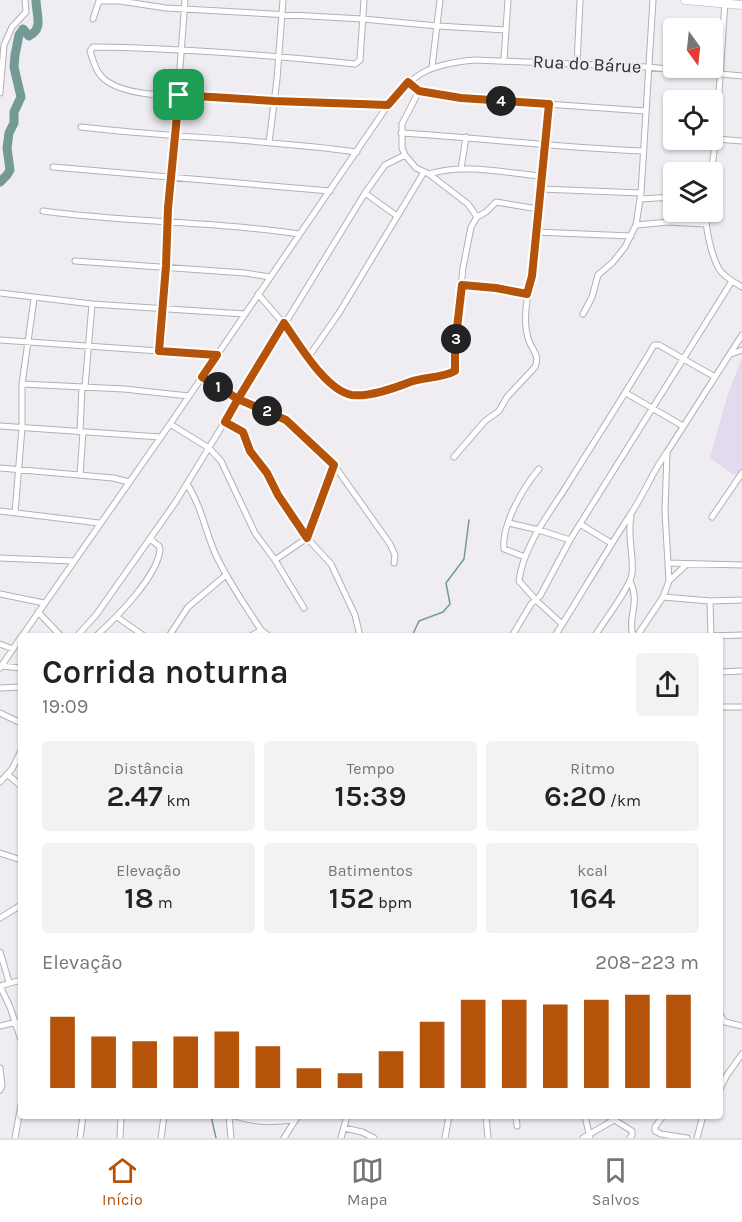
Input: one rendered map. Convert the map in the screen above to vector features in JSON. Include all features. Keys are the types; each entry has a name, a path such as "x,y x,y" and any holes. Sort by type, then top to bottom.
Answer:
{"street":[{"path":"0,93 4,45 12,27 26,12 25,0"},
{"path":"93,19 97,2 106,0 184,9 506,30"},
{"path":"159,351 185,0"},
{"path":"269,143 283,0"},
{"path":"364,0 358,63 355,64 181,50 93,47 90,51 99,75 115,85 144,93 388,105"},
{"path":"432,68 440,0"},
{"path":"504,59 508,0"},
{"path":"577,65 580,0"},
{"path":"583,314 598,275 612,262 636,225 640,196 653,0"},
{"path":"685,0 742,5"},
{"path":"723,31 725,2"},
{"name":"Rua do Bárue","path":"24,633 388,105 408,82 432,68 458,61 504,59 663,70"},
{"name":"Rua do Bárue","path":"723,75 742,76"},
{"path":"408,82 419,91 461,98 645,111"},
{"path":"419,91 402,124 402,148 405,155 410,163 468,204 477,217"},
{"path":"454,457 481,425 499,411 507,397 534,367 538,357 528,340 527,294 532,276 549,104"},
{"path":"81,127 357,152"},
{"path":"401,133 643,151"},
{"path":"461,169 466,137"},
{"path":"723,140 742,141"},
{"path":"80,633 96,615 187,484 365,193 385,165 405,155"},
{"path":"53,166 330,191"},
{"path":"309,356 339,313 397,216 427,173 461,169 541,176"},
{"path":"541,189 663,197"},
{"path":"365,193 397,216"},
{"path":"258,294 284,323 328,383 352,395 395,388 452,373 456,367 455,345 467,239 471,227 477,217 486,212 494,203 538,209"},
{"path":"43,211 168,223 255,227 299,234"},
{"path":"636,225 669,222 705,224 719,268 732,281 742,286"},
{"path":"536,232 631,236"},
{"path":"75,261 166,266 270,277"},
{"path":"514,633 732,281"},
{"path":"462,285 527,294"},
{"path":"0,293 34,299 245,315"},
{"path":"15,513 22,428 22,384 34,299"},
{"path":"80,475 84,387 92,304"},
{"path":"557,633 631,514 655,468 742,335"},
{"path":"0,340 217,355"},
{"path":"562,624 519,581 525,557 539,530 654,345 659,345 685,358 715,377"},
{"path":"731,354 742,351"},
{"path":"202,377 238,399 286,420 334,465 390,544 395,555 394,563"},
{"path":"22,384 189,396"},
{"path":"626,393 684,426"},
{"path":"225,422 243,432 250,451 267,473 278,495 307,538 331,564 356,615 359,633"},
{"path":"170,424 209,448 221,461 255,533 275,560 304,609"},
{"path":"0,426 160,437"},
{"path":"637,633 663,597 669,581 665,511 667,452"},
{"path":"275,560 307,538 334,465"},
{"path":"0,468 113,478 129,482"},
{"path":"525,557 504,549 504,536 521,493 539,469"},
{"path":"712,517 742,473"},
{"path":"187,484 196,498 207,535 226,575 265,633"},
{"path":"0,511 99,523"},
{"path":"597,633 630,581 631,514"},
{"path":"509,523 570,540"},
{"path":"580,524 611,543"},
{"path":"99,633 117,617 142,586 159,555 159,546 150,539"},
{"path":"0,558 73,561"},
{"path":"668,563 742,565"},
{"path":"669,581 687,564"},
{"path":"171,633 188,607 226,575"},
{"path":"630,581 636,599 632,622 634,633"},
{"path":"0,594 44,603"},
{"path":"663,597 710,601 742,600"},
{"path":"710,601 710,633"},
{"path":"38,612 58,633"},
{"path":"117,617 140,633"},
{"path":"256,633 261,630"},
{"path":"723,636 742,635"},
{"name":"Rua do Bárue","path":"1,667 18,642"},
{"path":"0,644 13,649"},
{"path":"1,667 18,668"},
{"path":"723,672 742,671"},
{"path":"0,688 18,687"},
{"path":"723,707 742,707"},
{"path":"0,713 18,722"},
{"path":"0,782 8,775 18,757"},
{"path":"8,775 18,783"},
{"path":"0,854 18,859"},
{"path":"0,918 18,907"},
{"path":"0,952 9,982"},
{"path":"18,980 9,982 0,988 18,1028"},
{"path":"723,1019 725,1022 742,1026"},
{"path":"0,1026 16,1022"},
{"path":"723,1082 742,1054"},
{"path":"0,1068 2,1086 0,1090"},
{"path":"15,1138 18,1119"},
{"path":"80,1138 83,1119"},
{"path":"120,1138 121,1119"},
{"path":"161,1138 164,1119"},
{"path":"229,1119 231,1138"},
{"path":"253,1119 284,1121 293,1119"},
{"path":"284,1138 296,1119"},
{"path":"341,1138 346,1119"},
{"path":"444,1138 448,1119"},
{"path":"486,1119 488,1138"},
{"path":"516,1119 517,1126"},
{"path":"585,1119 587,1137 614,1119"},
{"path":"616,1119 632,1131 630,1138"},
{"path":"661,1119 655,1131 687,1138"},
{"path":"697,1138 702,1119"},
{"path":"344,1128 362,1132 374,1138"}],"shaded area":[{"path":"742,357 742,481 710,458 727,397"}],"waterway":[{"path":"0,182 10,170 7,148 9,133 14,123 14,112 21,97 14,67 15,55 19,35 23,29 29,36 34,33 38,25 36,0"},
{"path":"413,633 419,621 443,612 450,604 446,583 464,559 469,520"},
{"path":"212,1119 216,1138"}],"route":[{"path":"179,95 168,208 159,351 217,355 202,377 238,399 225,422 243,432 250,451 267,473 278,495 307,538 334,465 286,420 238,399 284,323 325,380 348,394 395,388 455,371 455,345 462,285 527,294 532,276 549,104 461,98 419,91 408,82 388,105 179,95"}]}
